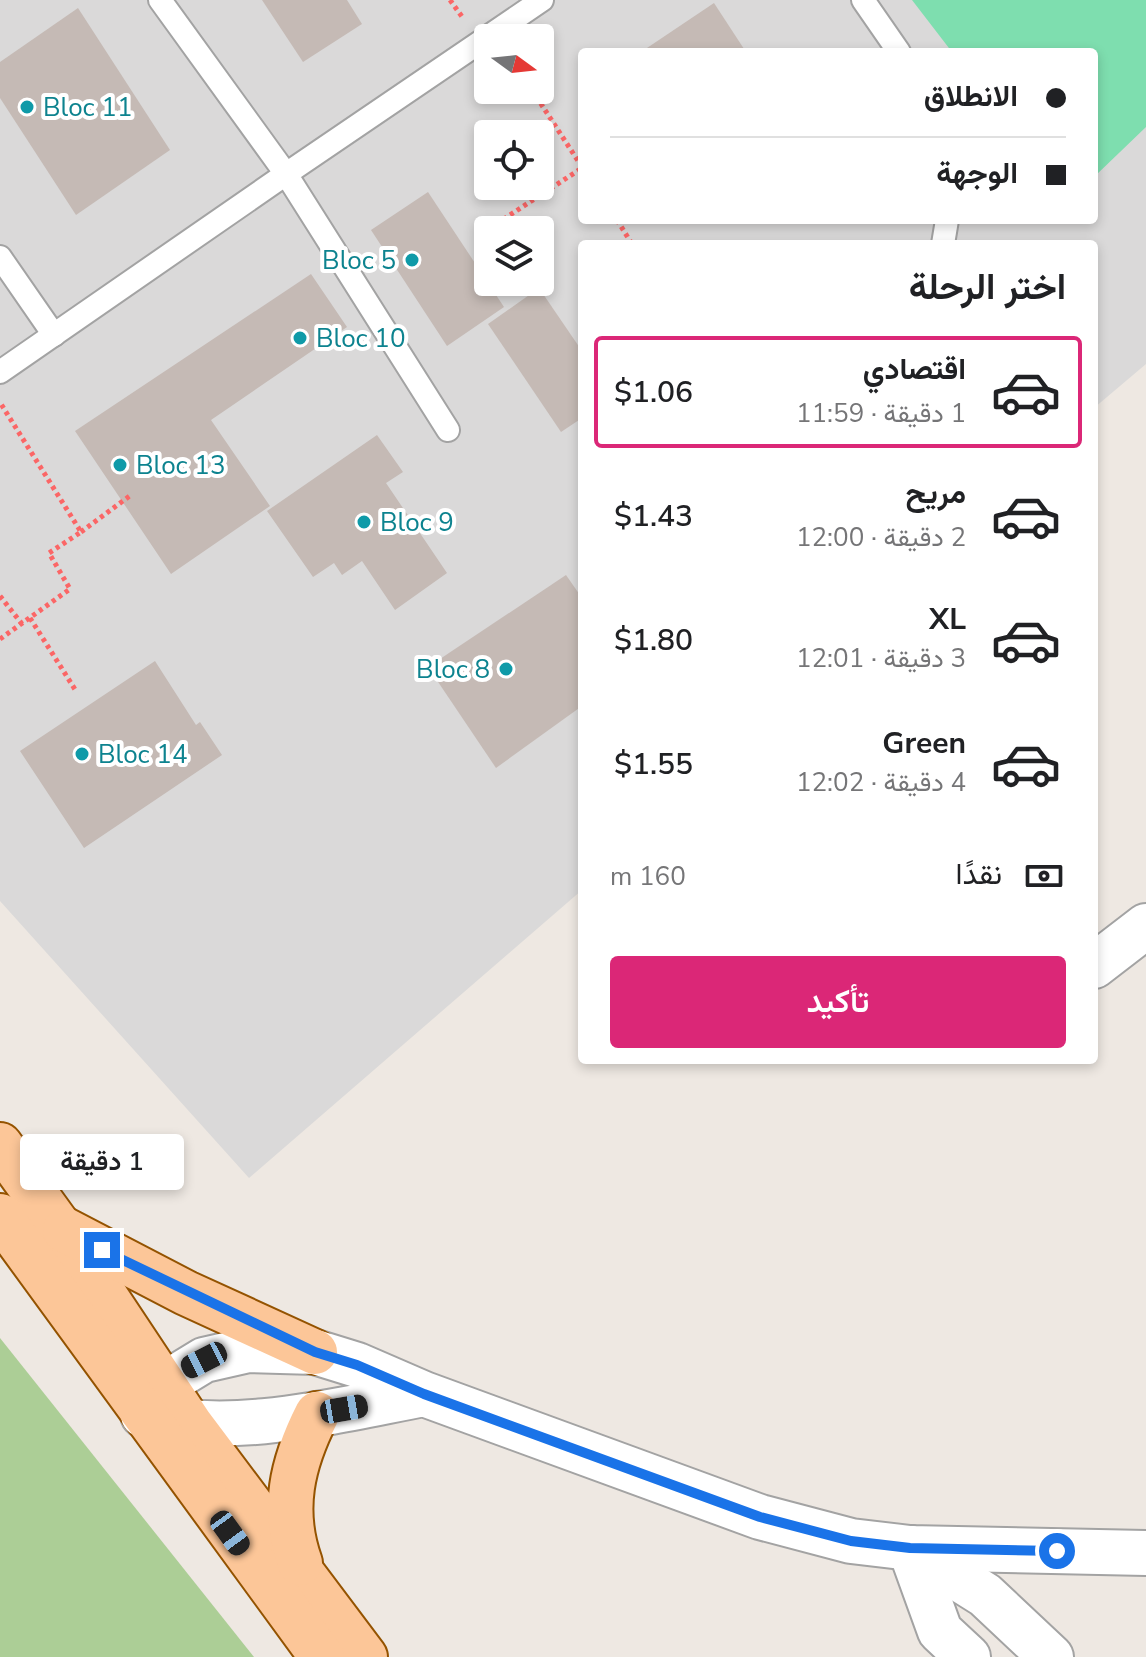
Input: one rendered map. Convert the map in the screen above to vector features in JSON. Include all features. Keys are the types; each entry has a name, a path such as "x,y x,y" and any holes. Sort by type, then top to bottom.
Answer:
{"main road":[{"path":"0,1145 60,1228 153,1400 322,1657"},
{"path":"0,1216 153,1400 190,1424 365,1657"},
{"path":"60,1228 186,1293 315,1352"},
{"path":"305,1577 293,1545 289,1499 298,1455 317,1414"}],"street":[{"path":"1098,963 1146,926"},
{"path":"153,1400 194,1365 225,1354 248,1350 315,1352 357,1365 424,1394 760,1517 851,1541 910,1548 1146,1553"},
{"path":"190,1424 317,1414 424,1394"},
{"path":"910,1548 940,1631 968,1657"},
{"path":"910,1548 985,1595 1051,1657"}],"lane":[{"path":"160,0 286,174 448,430"},
{"path":"0,372 542,0"},
{"path":"863,0 896,48"},
{"path":"0,257 54,335"}],"path":[{"path":"541,104 578,161"},
{"path":"508,216 578,170"},
{"path":"0,403 81,532"},
{"path":"0,639 70,589 49,553 131,495"},
{"path":"0,596 22,624"},
{"path":"30,618 76,691"}],"shaded area":[{"path":"0,0 1146,0 1146,364 1098,405 1098,240 578,240 578,893 249,1178 0,901"}],"green space":[{"path":"912,0 1146,0 1146,127 1098,173 1098,48 949,48"},
{"path":"0,1338 254,1657 0,1657"}],"building":[{"path":"262,0 347,0 362,24 303,62"},
{"path":"714,3 743,48 647,48"},
{"name":"Bloc 11","path":"78,8 170,150 76,215 0,98 0,62"},
{"name":"Bloc 5","path":"428,192 474,262 474,296 497,296 504,307 447,346 371,230"},
{"path":"311,274 347,327 211,420 270,506 171,574 75,431"},
{"path":"528,296 544,296 578,345 578,421 561,432 488,324"},
{"name":"Bloc 9","path":"377,435 403,472 386,483 447,573 395,610 362,561 342,575 334,563 313,577 267,511"},
{"name":"Bloc 8","path":"566,575 578,592 578,709 496,768 428,667"},
{"name":"Bloc 14","path":"155,661 196,725 200,722 222,755 84,848 20,751"}],"place":[{"name":"Bloc 11","path":"27,107"},
{"name":"Bloc 5","path":"412,260"},
{"name":"Bloc 10","path":"300,338"},
{"name":"Bloc 13","path":"120,465"},
{"name":"Bloc 9","path":"364,522"},
{"name":"Bloc 8","path":"506,669"},
{"name":"Bloc 14","path":"82,754"}],"route":[{"path":"102,1250 186,1293 315,1352 357,1365 424,1394 760,1517 851,1541 910,1548 1057,1551"}]}
